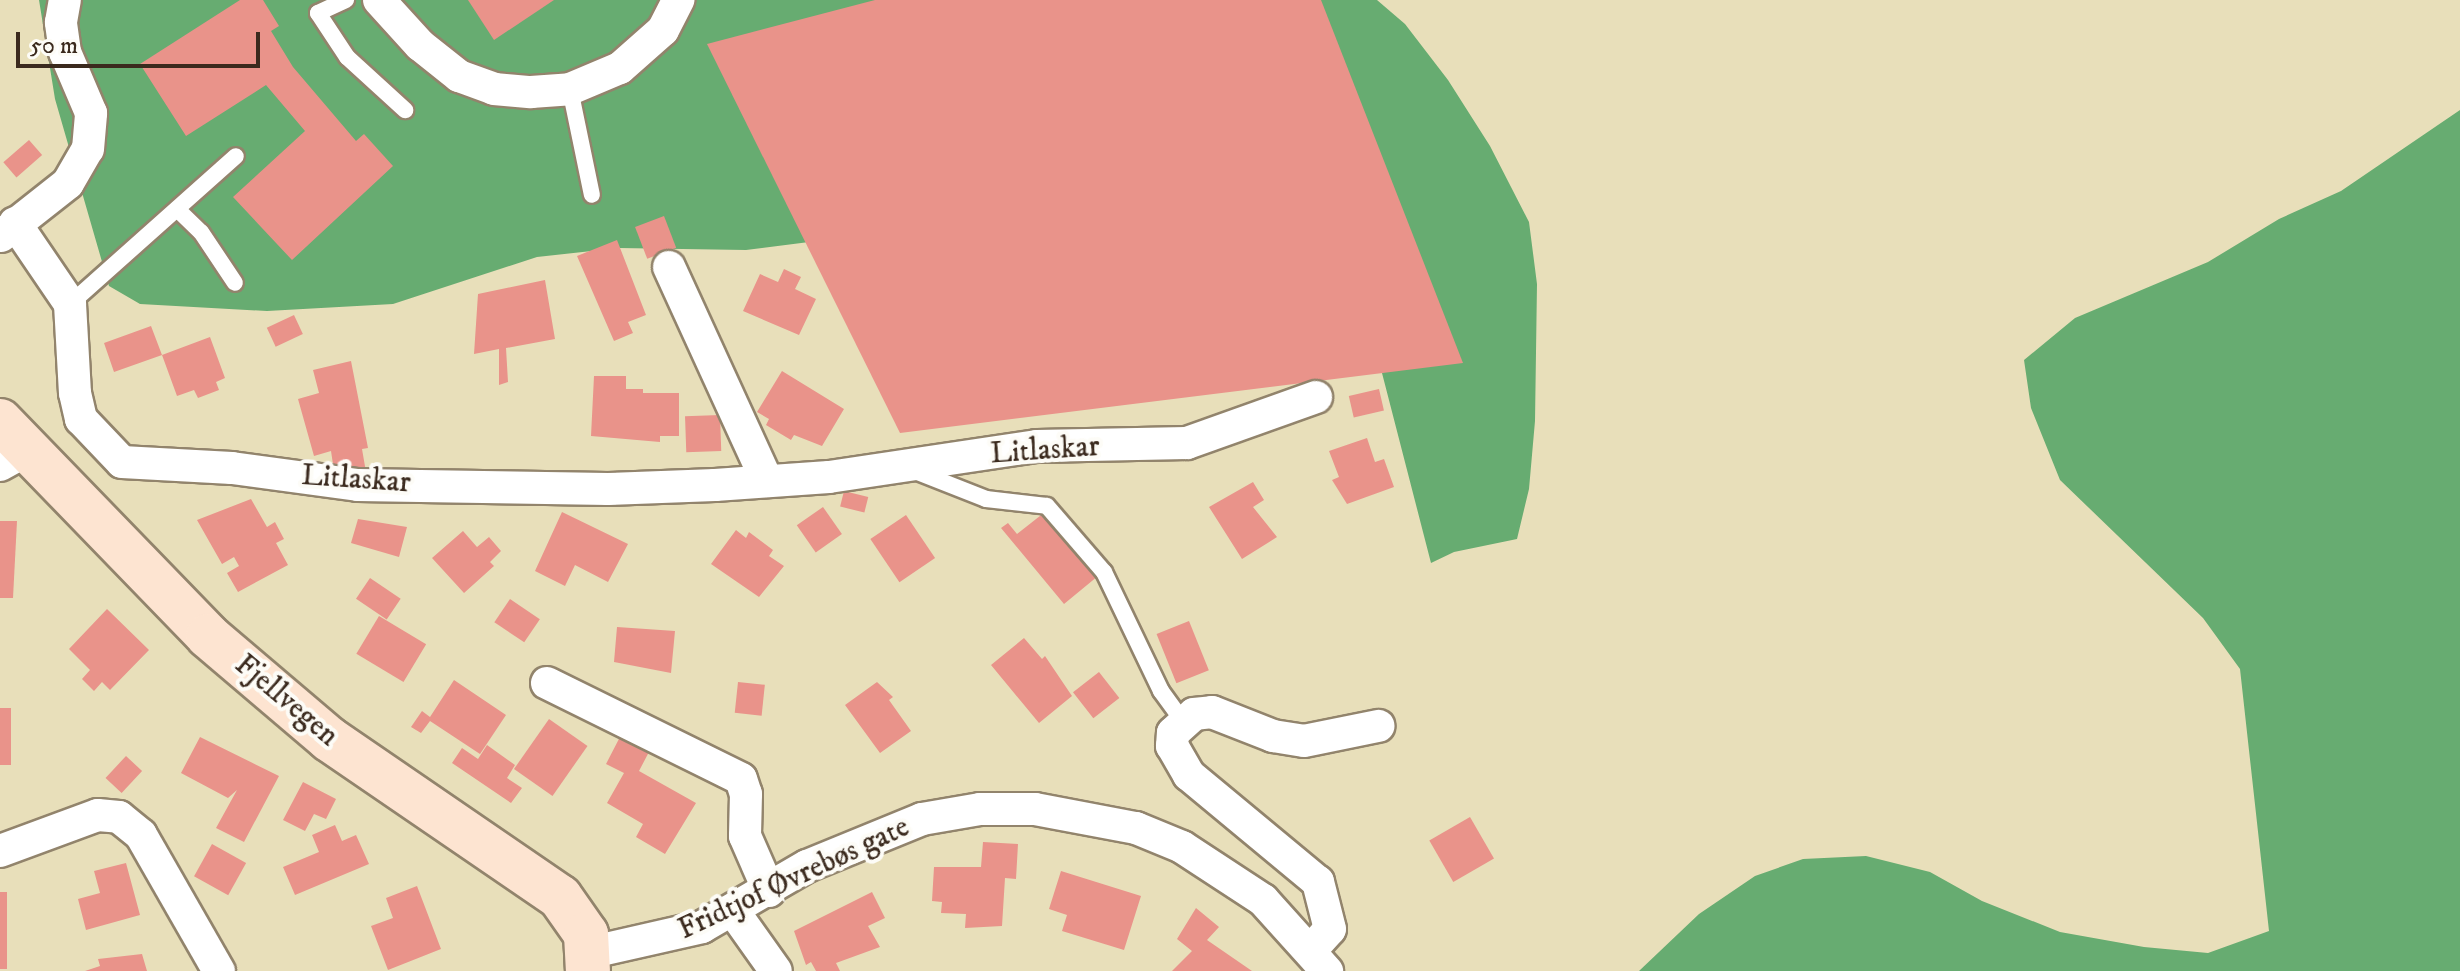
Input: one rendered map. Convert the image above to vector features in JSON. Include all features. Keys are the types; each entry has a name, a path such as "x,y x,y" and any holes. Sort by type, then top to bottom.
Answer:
{"main road":[{"name":"Fjellvegen","path":"9,445 208,636 329,739 560,897 586,934 588,962"}],"street":[{"path":"65,0 63,40 84,86 91,134 80,167 68,183 8,230 70,304"},
{"path":"379,0 420,45 459,76 494,89 570,89 620,68 641,53 663,30 678,0"},
{"path":"669,267 767,481"},
{"name":"Litlaskar","path":"70,304 77,407 87,430 122,462 232,468 358,485 608,489 767,481 906,466 1037,446 1187,443 1316,397"},
{"path":"547,683 741,779 746,794 745,836 769,891"},
{"path":"1182,720 1212,712 1273,736 1304,741 1378,726"},
{"name":"Fridtjof Øvrebøs gate","path":"588,962 679,935 734,912 807,866 922,819 980,809 1035,809 1136,828 1182,847 1263,900 1319,961 1330,929 1318,882 1189,775 1172,746 1182,720"},
{"path":"0,851 98,815 119,817 141,835 219,971"},
{"path":"734,912 776,971"}],"lane":[{"path":"346,0 318,13 347,57 405,110"},
{"path":"570,89 592,195"},
{"path":"70,304 236,156"},
{"path":"177,209 201,232 235,283"},
{"path":"906,466 986,499 1047,506 1104,572 1161,691 1182,720"}],"green space":[{"path":"39,0 1377,0 1405,24 1448,80 1490,146 1529,222 1537,284 1535,421 1529,489 1517,539 1454,552 1431,563 1374,342 809,242 746,250 619,248 537,257 393,304 267,311 140,304 109,286 55,99"},
{"path":"2460,110 2460,971 1639,971 1699,914 1755,876 1803,859 1866,856 1930,872 1982,901 2060,932 2144,947 2208,953 2269,931 2240,669 2203,618 2060,480 2031,408 2024,360 2075,318 2208,262 2279,219 2341,191"}],"building":[{"path":"240,0 263,0 279,26 271,31 293,67 356,141 364,134 393,166 292,260 233,197 305,131 266,85 186,136 140,64"},
{"path":"468,0 554,0 494,40"},
{"path":"875,0 1321,0 1463,363 900,433 707,44"},
{"path":"29,140 42,155 16,177 3,162"},
{"path":"664,216 676,248 647,259 635,227"},
{"path":"617,240 646,315 628,322 633,333 614,341 577,256"},
{"path":"784,269 801,277 795,289 816,299 799,335 743,311 760,274 778,282"},
{"path":"545,280 555,339 506,348 508,382 499,385 499,349 474,354 478,294"},
{"path":"294,315 303,334 276,347 267,328"},
{"path":"151,326 162,355 114,372 104,343"},
{"path":"210,337 225,378 216,382 219,390 198,398 194,390 177,396 162,355"},
{"path":"351,361 368,448 362,449 366,472 334,471 331,451 314,456 298,399 319,393 313,370"},
{"path":"782,371 844,409 822,446 794,435 791,440 766,425 769,419 757,412"},
{"path":"594,376 626,376 626,389 643,389 643,393 679,393 679,436 660,436 660,442 591,436"},
{"path":"1379,389 1384,410 1354,417 1349,396"},
{"path":"720,415 721,451 686,452 685,416"},
{"path":"1367,438 1375,462 1384,459 1394,487 1347,504 1332,480 1339,477 1329,451"},
{"path":"1253,482 1264,500 1253,507 1277,537 1242,559 1209,507"},
{"path":"844,491 868,497 864,513 840,507"},
{"path":"251,499 267,527 275,522 284,539 276,543 288,565 238,592 227,573 239,566 234,557 222,564 197,520"},
{"path":"823,507 842,534 816,552 797,525"},
{"path":"562,512 628,544 608,582 575,565 565,586 535,571"},
{"path":"1045,512 1098,576 1064,604 1001,528 1008,523 1017,534"},
{"path":"906,515 935,558 899,582 870,539"},
{"path":"358,519 407,527 399,557 351,543"},
{"path":"0,521 17,521 13,598 0,598"},
{"path":"736,530 746,538 749,532 773,550 769,556 784,566 759,597 711,564"},
{"path":"463,531 477,547 489,537 501,551 490,562 494,566 464,593 432,558"},
{"path":"370,578 401,599 387,619 356,599"},
{"path":"510,599 540,619 524,642 494,622"},
{"path":"107,609 149,650 110,690 102,682 94,691 82,679 90,670 69,649"},
{"path":"379,616 426,644 403,682 356,654"},
{"path":"1189,621 1209,670 1176,683 1157,634"},
{"path":"617,627 675,631 671,673 614,662"},
{"path":"1024,638 1042,659 1045,656 1072,696 1039,723 991,665"},
{"path":"1099,672 1119,698 1093,718 1073,692"},
{"path":"454,680 506,715 480,754 430,721 421,733 411,727 422,711 430,717"},
{"path":"738,682 765,685 762,716 735,713"},
{"path":"877,682 893,697 889,700 911,731 880,753 845,705"},
{"path":"0,708 11,708 11,765 0,765"},
{"path":"549,719 588,746 553,796 514,769"},
{"path":"621,735 650,750 639,771 696,803 665,854 636,837 643,824 607,803 624,773 606,764"},
{"path":"200,737 279,776 244,842 216,828 237,790 228,798 181,773"},
{"path":"487,745 515,765 507,778 522,788 511,803 452,763 462,748 478,759"},
{"path":"126,756 142,771 122,793 106,778"},
{"path":"303,782 336,799 326,819 314,814 305,831 283,820"},
{"path":"1470,817 1494,859 1453,882 1429,841"},
{"path":"335,825 342,841 356,835 369,864 295,895 283,867 319,852 312,835"},
{"path":"983,842 1018,844 1016,879 1005,878 1002,926 965,928 966,914 941,913 942,902 932,901 934,867 981,867"},
{"path":"212,844 246,863 228,895 194,876"},
{"path":"126,863 140,915 86,930 78,899 100,893 94,871"},
{"path":"1061,871 1141,896 1124,950 1062,931 1067,915 1049,909"},
{"path":"417,886 441,949 388,970 371,926 393,918 386,898"},
{"path":"0,892 7,892 7,969 0,969"},
{"path":"872,892 885,918 868,926 880,947 836,963 840,971 816,971 811,962 806,965 794,931"},
{"path":"1196,908 1219,927 1207,940 1252,971 1172,971 1192,951 1177,939"},
{"path":"142,954 147,971 85,971 100,966 98,959"}]}
